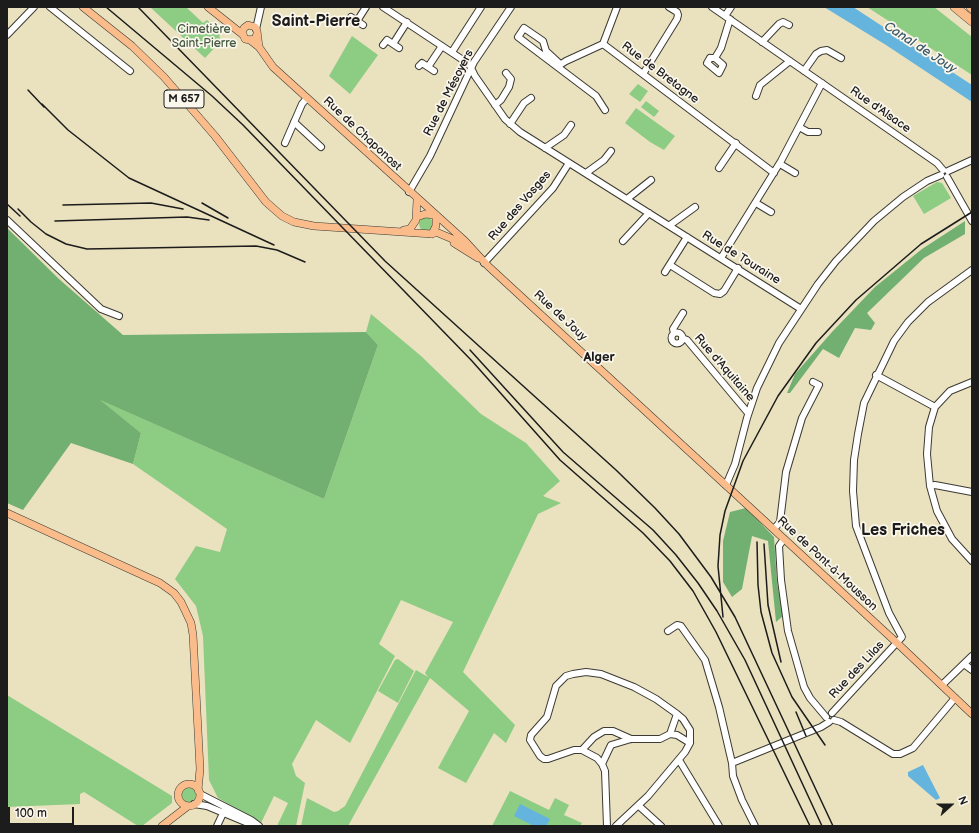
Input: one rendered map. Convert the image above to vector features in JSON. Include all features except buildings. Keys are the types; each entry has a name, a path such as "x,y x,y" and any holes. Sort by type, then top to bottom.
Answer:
{"highway":[{"path":"955,7 972,21"}],"main road":[{"name":"Rue de Jouy","path":"84,7 132,46 160,73 199,116 243,171 249,176 272,207 282,216 294,222 314,226 426,233 436,232 452,238 474,250"},
{"path":"208,7 232,27 242,34 245,39 250,40 255,38 257,31 253,26 232,27"},
{"path":"242,34 243,30 247,26"},
{"name":"Rue de Chaponost","path":"257,31 259,48"},
{"name":"Rue de Chaponost","path":"250,40 259,48 273,66 307,98 455,232"},
{"path":"414,196 418,227 426,233 455,243 484,263"},
{"path":"388,231 410,228 416,219 436,215 436,226 426,233"},
{"name":"Rue de Jouy","path":"455,232 474,250 484,263 667,430"},
{"name":"Rue de Pont-à-Mousson","path":"667,430 898,643 972,714"},
{"path":"7,513 153,580 167,588 181,602 187,612 193,635 200,769 199,792 198,800 164,824"},
{"path":"164,824 177,807 179,790 188,784 194,776 198,753"},
{"path":"188,784 194,785 199,792"},
{"path":"179,800 191,805"}],"street":[{"path":"7,35 34,7"},
{"path":"50,7 130,71"},
{"path":"247,26 258,14 261,7"},
{"path":"357,21 366,7"},
{"name":"Rue de Touraine","path":"383,7 469,64 495,105 510,124 545,148 670,225 801,309"},
{"path":"452,52 481,7"},
{"name":"Rue de Mésoyers","path":"414,196 431,152 471,68 511,7"},
{"name":"Rue de Bretagne","path":"617,7 603,44 774,173"},
{"path":"643,74 677,19 677,12 669,7"},
{"name":"Rue d'Alsace","path":"712,7 932,160 945,173 972,222"},
{"path":"715,58 721,48 727,18 731,7"},
{"path":"257,31 258,14"},
{"path":"349,20 351,17 363,25"},
{"path":"383,45 387,40 396,46 406,22"},
{"path":"762,42 779,24 783,22 789,25"},
{"path":"546,54 543,41 524,28 518,37 546,54 596,96 605,110"},
{"path":"559,65 603,44"},
{"path":"428,66 442,46"},
{"path":"804,71 816,54 821,51 827,50 841,58"},
{"path":"756,96 760,85 790,61"},
{"path":"419,66 422,63 434,71"},
{"path":"495,105 509,86 511,79 506,73"},
{"path":"721,258 780,164 822,83"},
{"path":"285,143 302,104 307,98"},
{"path":"510,124 524,103 531,98"},
{"path":"294,122 321,148"},
{"path":"545,148 564,135 571,126"},
{"path":"799,127 808,132 818,132"},
{"path":"719,168 736,143"},
{"path":"586,173 604,160 611,151"},
{"path":"726,485 735,464 748,413 757,388 779,343 801,309 836,261 874,221 906,195 927,181 972,160"},
{"name":"Rue des Vosges","path":"484,263 553,188 569,163"},
{"path":"780,164 795,173"},
{"path":"627,199 651,180"},
{"path":"756,203 771,212"},
{"path":"670,225 695,207"},
{"path":"623,241 649,212"},
{"path":"7,220 101,310 119,316"},
{"path":"665,272 688,237"},
{"path":"670,265 714,293 720,294 724,291 738,268"},
{"path":"898,643 902,637 889,613 858,535 854,516 854,474 858,434 864,403 894,341 908,322 928,302 971,273"},
{"path":"674,333 673,328 683,313"},
{"name":"Rue d'Aquitaine","path":"682,338 678,343 673,342 671,337 674,333 679,332 682,338 687,340 748,413"},
{"path":"876,376 935,407"},
{"path":"774,530 780,522 786,472 792,450 802,418 818,385 813,382"},
{"path":"972,382 950,391 935,407 927,440 930,486 944,526 959,549 972,561"},
{"path":"930,486 935,485 972,492"},
{"path":"784,539 779,546 781,580 788,631 804,687 813,703 830,717 841,722 893,754 900,754 913,748 955,698"},
{"path":"668,631 678,625 681,626 705,660 719,707 732,763 733,776 754,826"},
{"name":"Rue des Lilas","path":"830,717 898,643"},
{"path":"942,685 972,656"},
{"path":"964,664 972,670"},
{"path":"607,826 605,771 597,758 582,750 574,750 544,759 540,756 530,740 532,735 547,717 556,686 566,676 586,672 611,677 656,699 683,719 690,730 690,743 679,760 639,806 616,826"},
{"path":"670,734 677,714"},
{"path":"732,763 818,727 830,717"},
{"path":"582,750 594,737 604,730 613,731 631,739"},
{"path":"602,764 611,745 631,739 660,739 670,734 677,735 690,743"},
{"path":"679,760 719,826"},
{"path":"199,792 224,810 255,826"},
{"path":"191,805 207,806 224,810 259,826"},
{"path":"639,806 661,826"},
{"path":"217,826 224,810"}],"green space":[{"name":"Cimetière Saint-Pierre","path":"150,7 186,7 203,23 207,20 219,31 220,42 205,58"},
{"path":"867,7 934,7 972,37 972,75"},
{"path":"352,36 378,55 350,94 329,76"},
{"path":"638,84 648,91 640,102 629,94"},
{"path":"646,101 659,111 654,117 641,107"},
{"path":"636,108 675,136 664,150 650,142 625,123"},
{"path":"937,182 942,183 951,198 924,214 913,196"},
{"path":"423,217 429,217 433,221 433,227 429,231 423,231 419,227 419,221"},
{"path":"965,221 965,234 924,258 867,313 875,323 871,330 855,328 839,358 823,349 790,393 787,393 795,374 875,287 922,249"},
{"path":"7,228 59,279 123,335 366,332 378,345 324,499 100,400 141,433 133,464 71,443 23,510 7,503"},
{"path":"371,314 421,356 481,414 526,443 560,481 543,496 561,503 538,514 463,672 515,725 506,743 494,733 466,783 438,768 469,711 430,678 348,826 301,826 307,798 334,812 345,806 416,670 428,677 425,673 453,622 401,600 379,644 395,656 350,743 316,720 292,764 296,776 305,783 296,826 277,826 288,803 274,796 261,823 218,798 209,780 203,636 196,606 175,579 196,546 220,552 227,529 133,464 141,433 98,399 324,499 378,345 366,332"},
{"path":"746,508 774,537 777,582 783,616 776,622 768,541 752,536 742,589 732,597 723,582 723,541 730,512"},
{"path":"398,659 414,671 398,703 378,691 395,660"},
{"path":"7,695 172,796 172,803 142,826 138,826 84,792 80,794 80,804 7,807"},
{"path":"189,788 194,790 196,795 194,800 189,802 184,800 182,795 184,790"},
{"path":"510,791 549,810 555,798 569,805 564,815 582,823 580,826 492,826"}],"water":[{"path":"824,7 853,7 972,85 972,102 886,45"},
{"path":"923,765 940,798 936,800 908,776 908,772"},
{"path":"520,804 550,819 546,826 534,826 514,816"}],"railway":[{"path":"106,7 212,96 243,125 472,361 560,460 643,533 670,561 693,591 716,632 810,826"},
{"path":"138,7 385,261 616,470 679,534 711,577 735,617 833,826"},
{"path":"28,90 44,107"},
{"path":"42,104 68,130 129,178 274,245"},
{"path":"63,205 151,203 183,209"},
{"path":"202,203 228,218"},
{"path":"7,204 20,216"},
{"path":"18,209 46,234 66,244 87,249 256,246 277,250 305,262"},
{"path":"723,617 718,566 720,535 725,511 743,461 778,396 816,343 856,300 921,244 972,212"},
{"path":"55,221 187,217 209,220"},
{"path":"470,350 563,452 653,530 676,555 698,583 717,611 745,660 822,826"},
{"path":"757,542 758,585 761,612 772,653 792,697 825,745"},
{"path":"764,544 768,605 781,662"},
{"path":"796,712 806,736"}],"district":[{"name":"Saint-Pierre","path":"316,22"},
{"name":"Alger","path":"599,358"},
{"name":"Les Friches","path":"903,531"}],"water label":[{"name":"Canal de Jouy","path":"920,48"}]}
